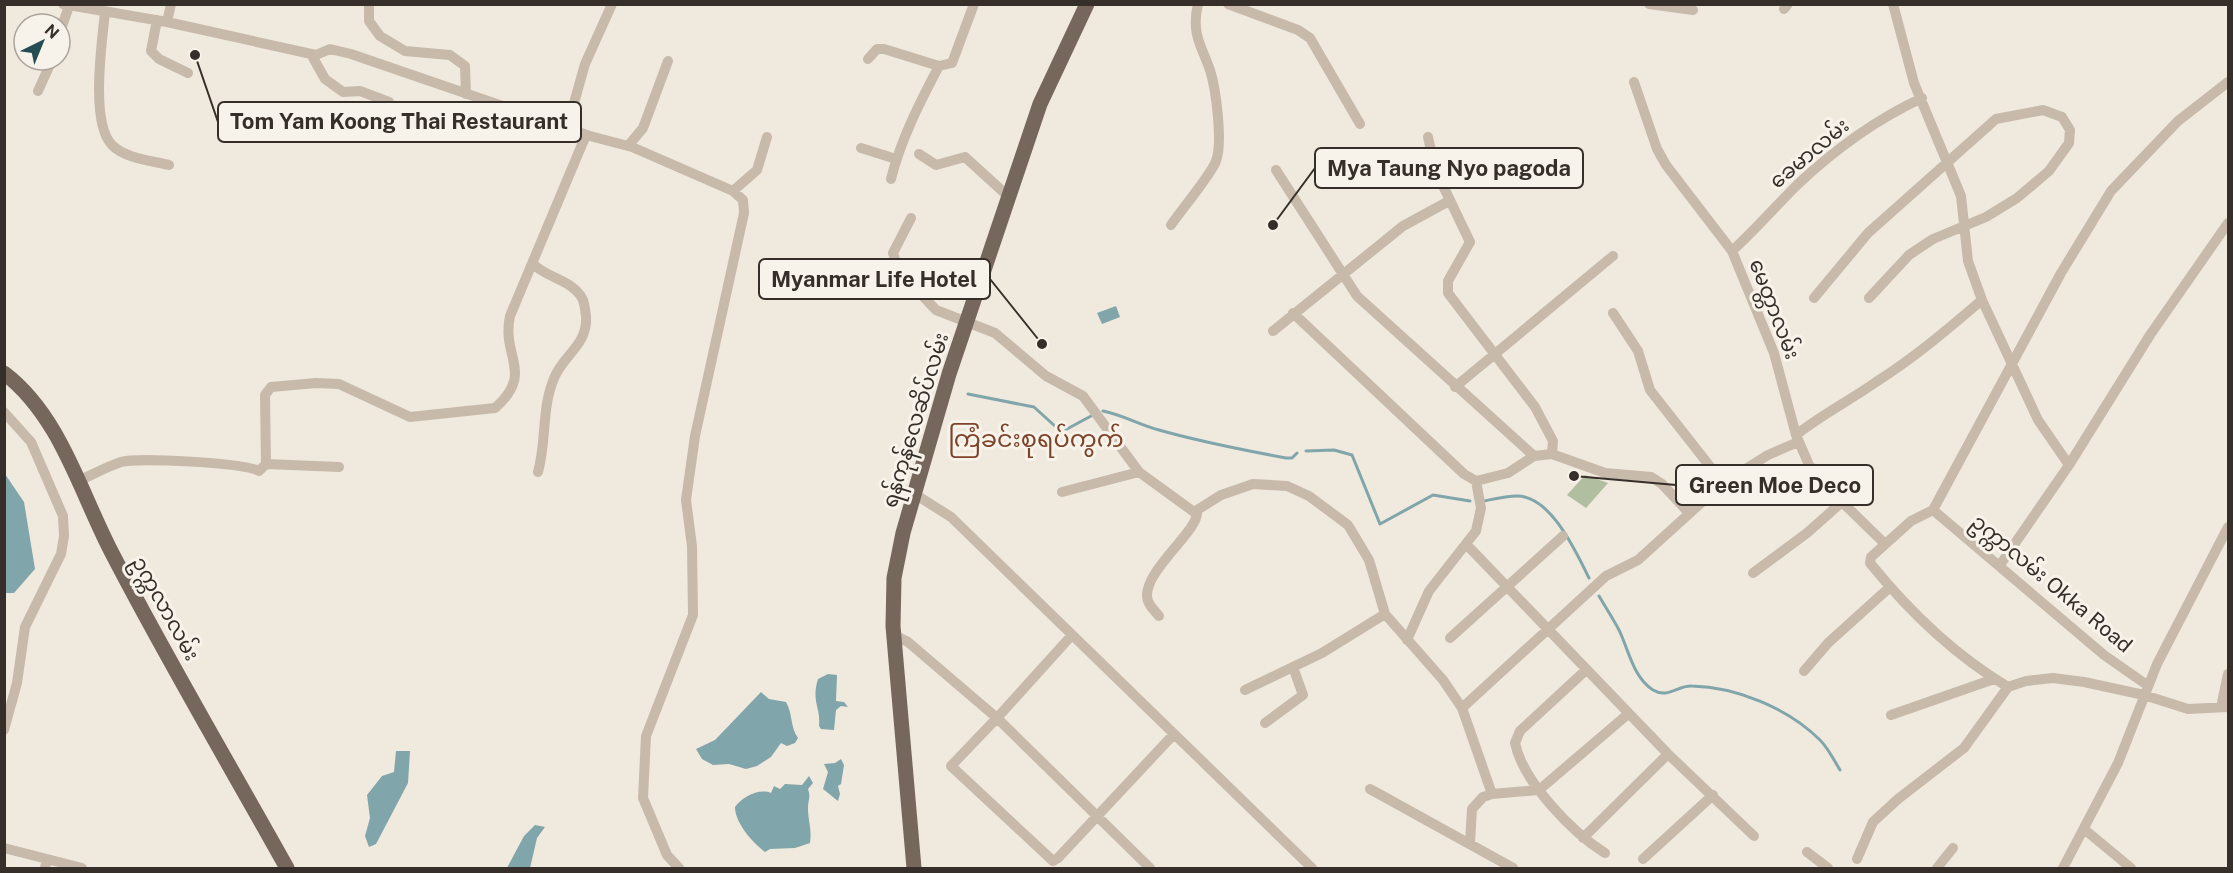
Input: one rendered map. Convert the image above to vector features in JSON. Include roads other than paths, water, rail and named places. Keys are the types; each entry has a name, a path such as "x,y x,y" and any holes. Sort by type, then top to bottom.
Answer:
{"main road":[{"name":"ရန်ကုန်လေဆိပ်လမ်း","path":"914,868 894,635 894,578 914,493 1040,104 1087,4"},
{"name":"ဥက္ကလာလမ်း","path":"4,373 28,396 48,423 112,554 287,868"}],"street":[{"path":"171,4 162,21 152,51 159,59 188,73"},
{"path":"369,4 369,21 380,36 405,51 450,55 465,66 466,93"},
{"path":"567,128 585,64 612,4"},
{"path":"868,59 877,49 884,49 939,66 952,63 974,4"},
{"path":"1171,225 1216,160 1218,106 1210,70 1197,41 1195,16 1198,4"},
{"path":"1228,4 1298,30 1310,38 1359,124"},
{"path":"1649,4 1693,10"},
{"path":"1893,4 1914,83 1961,196 1968,261 1982,300 2038,420 2069,465"},
{"path":"66,5 162,21 316,55 330,49 351,54 586,135 628,146 733,191 743,200 744,213 695,436 687,500 692,546 693,615 646,736 643,798 667,855 679,868"},
{"path":"105,12 99,67 103,132 113,147 170,165"},
{"path":"311,54 325,79 343,92 360,91 389,102"},
{"path":"628,146 643,128 668,61"},
{"path":"891,179 896,159 917,108 939,66"},
{"path":"38,91 47,72"},
{"name":"မေတ္တာလမ်း","path":"1634,82 1666,165 1732,250 1774,353 1797,439 1809,465 1842,502 1884,543"},
{"path":"2008,687 1977,669 1890,587 1870,563 1871,557 1884,543 1923,513 1933,510 2012,362 2111,191 2178,121 2229,82"},
{"name":"ခေမာလမ်း","path":"1732,250 1798,184 1824,163 1890,113 1922,98"},
{"path":"1814,298 1839,271 1868,233 1905,197 1996,118 2043,110 2062,117 2070,130 2069,143 2049,171 2017,198 1986,217 1933,239 1909,255 1869,298"},
{"path":"78,481 122,462 169,460 236,466 259,471 266,464 265,395 271,387 316,382 339,384 410,417 495,408 515,382 515,366 507,335 519,292 533,264 586,135"},
{"path":"733,191 757,170 767,137"},
{"path":"1428,137 1435,169 1470,242 1448,281 1448,293 1535,407 1553,441 1552,454"},
{"path":"861,148 896,159"},
{"path":"919,154 936,165 965,157 1010,198"},
{"path":"1276,170 1357,296 1534,456"},
{"path":"1273,331 1341,273 1403,226 1449,201"},
{"path":"911,218 893,253 899,271 936,310 995,333 1046,376 1083,396 1139,472 1197,512"},
{"path":"2000,565 2069,465 2150,335 2229,223"},
{"path":"1455,387 1613,256"},
{"path":"533,264 540,271 573,288 582,298 586,321 584,336 556,374 550,390 546,407 545,443 537,472"},
{"path":"1462,708 1606,576 1638,560 1723,483 1797,439 1825,412 1885,376 1982,300"},
{"path":"1293,313 1464,474 1476,481 1508,473 1534,456 1552,454 1605,473 1650,477 1662,484 1689,513"},
{"path":"1613,314 1638,351 1650,390 1723,483"},
{"path":"4,412 31,442 63,516 64,536 61,554 25,627 16,683 4,730"},
{"path":"266,464 339,467"},
{"path":"1062,492 1139,472"},
{"path":"1407,640 1429,591 1476,531 1480,508 1476,481"},
{"path":"1159,616 1149,604 1148,590 1164,561 1195,521 1197,512 1221,495 1253,484 1287,486 1309,496 1348,525 1370,561 1384,614 1443,680 1462,708 1492,794"},
{"path":"914,493 951,517 1312,868"},
{"path":"1753,573 1808,533 1842,502"},
{"name":"ဥက္ကာလမ်း Okka Road","path":"1933,510 2146,690"},
{"path":"2063,868 2118,763 2146,690 2229,527"},
{"path":"1450,638 1563,536"},
{"path":"1466,544 1628,714 1754,836"},
{"path":"1804,671 1828,643 1890,587"},
{"path":"1245,690 1322,653 1384,614"},
{"path":"894,635 908,642 997,718 1150,868"},
{"path":"1072,635 951,766 1053,861 1174,734"},
{"path":"1265,723 1303,695 1293,667"},
{"path":"1586,670 1515,738 1516,750 1539,790 1583,838 1605,853"},
{"path":"1857,859 1873,822 1898,799 1964,748 2008,687 2026,681 2053,678 2146,690 2188,709 2225,707 2229,674"},
{"path":"1891,715 1994,679"},
{"path":"1470,843 1472,809 1483,797 1492,794 1539,790 1628,714"},
{"path":"1583,838 1668,754"},
{"path":"1370,789 1513,868"},
{"path":"1643,859 1713,795"},
{"path":"2084,829 2131,868"},
{"path":"4,848 46,864 82,868"},
{"path":"1937,868 1953,848"},
{"path":"1807,852 1825,867"}],"water":[{"path":"1116,306 1120,317 1102,324 1097,313"},
{"path":"5,474 24,502 35,569 14,593 5,593"},
{"path":"828,674 837,675 836,701 844,702 848,707 841,706 836,710 834,730 821,729 819,726 816,699 818,679"},
{"path":"761,692 769,699 786,702 798,738 795,743 787,746 781,743 771,757 757,766 746,769 729,764 713,765 702,759 696,749 715,740"},
{"path":"396,751 410,751 408,783 376,844 369,847 365,836 370,818 367,795 382,776 394,772"},
{"path":"841,759 844,765 841,784 838,786 840,794 838,801 823,789 828,772 824,764 835,763"},
{"path":"809,776 813,783 808,789 810,843 795,848 770,849 765,852 741,826 735,807 751,794 771,793 774,786 780,789 785,784 802,785"},
{"path":"535,825 545,827 537,838 530,868 507,868 524,836"}],"waterway":[{"path":"968,394 1034,407 1056,427 1067,429 1091,416"},
{"path":"1103,411 1159,430 1222,446 1286,458 1292,458 1297,453"},
{"path":"1306,451 1334,450 1352,455 1380,524 1433,495 1470,501"},
{"path":"1484,501 1517,496 1529,498 1541,505 1561,527 1589,578"},
{"path":"1599,596 1620,632 1637,672 1646,685 1663,693 1687,686 1709,687 1760,701 1793,718 1807,729 1823,743 1840,770"}],"place":[{"name":"Tom Yam Koong Thai Restaurant","path":"195,55"},
{"name":"Mya Taung Nyo pagoda","path":"1273,225"},
{"name":"Myanmar Life Hotel","path":"1042,344"},
{"name":"Green Moe Deco","path":"1574,476"}],"district":[{"name":"ကြံခင်းစုရပ်ကွက်","path":"1036,438"}]}
